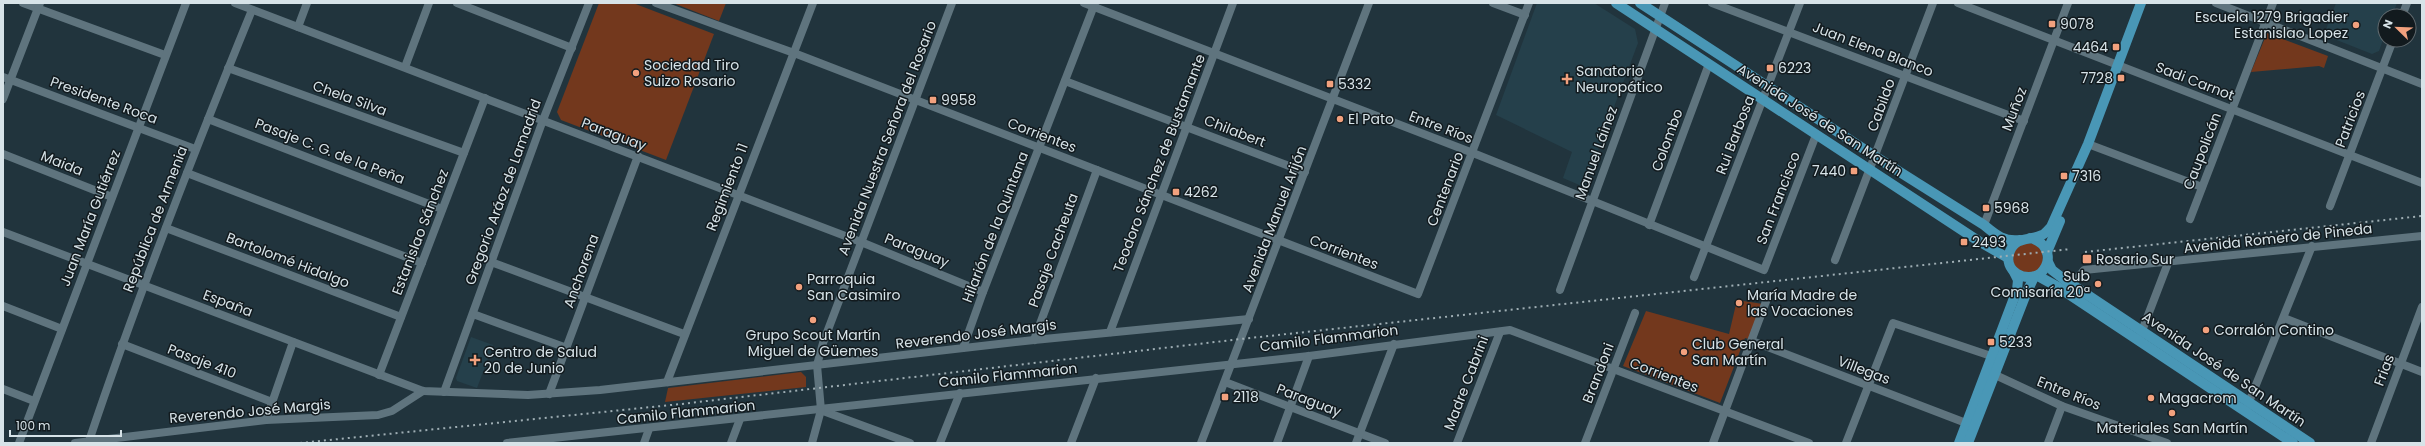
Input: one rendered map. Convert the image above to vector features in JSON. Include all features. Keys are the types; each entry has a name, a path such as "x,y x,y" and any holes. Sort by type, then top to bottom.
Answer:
{"main road":[{"name":"Avenida José de San Martín","path":"1616,3 1980,242 2008,258"},
{"name":"Avenida José de San Martín","path":"1640,3 1876,157 1984,225 1999,238 2009,241 2025,239"},
{"path":"1996,358 2017,290 2018,280 2008,258 2010,249 2025,239 2042,235 2051,227 2070,188 2088,144 2141,3"},
{"path":"2014,272 2027,278 2036,276 2044,270 2070,188"},
{"path":"2025,239 2041,243 2047,257"},
{"name":"Avenida José de San Martín","path":"2047,257 2052,270 2140,336 2247,409 2293,443"},
{"name":"Avenida José de San Martín","path":"2036,276 2058,287 2140,336"},
{"path":"1959,443 1966,422 2036,276"},
{"path":"1968,443 1990,373"},
{"name":"Avenida José de San Martín","path":"2247,409 2310,443"}],"street":[{"path":"23,3 39,6 165,55"},
{"name":"Juan María Gutiérrez","path":"19,443 86,263 186,3"},
{"name":"Paraguay","path":"235,3 738,194 983,292"},
{"path":"298,27 307,3"},
{"path":"405,68 429,3"},
{"path":"457,3 572,48"},
{"name":"Gregorio Aráoz de Lamadrid","path":"444,392 543,120 589,3"},
{"name":"Corrientes","path":"656,3 794,53 1418,294"},
{"name":"Regimiento 11","path":"667,382 684,334 813,3"},
{"name":"Avenida Nuestra Señora del Rosario","path":"812,443 821,410 817,365 823,343 952,3"},
{"name":"Entre Ríos","path":"1084,3 1094,5 1214,54 1473,153 1764,270"},
{"name":"Teodoro Sánchez de Bustamante","path":"1110,332 1233,3"},
{"name":"Avenida Manuel Arijón","path":"1201,443 1369,3"},
{"path":"1493,3 1525,15"},
{"name":"Centenario","path":"1418,294 1529,3"},
{"name":"Manuel Láinez","path":"1560,290 1665,3"},
{"name":"Juan Elena Blanco","path":"1712,3 2024,121"},
{"name":"Rui Barbosa","path":"1694,277 1800,3"},
{"name":"Cabildo","path":"1835,260 1876,157 1933,3"},
{"name":"Sadi Carnot","path":"1958,3 2422,183"},
{"name":"Muñoz","path":"1984,225 2068,3"},
{"path":"2216,3 2422,84"},
{"name":"Caupolicán","path":"2190,219 2273,3"},
{"name":"Hilarión de la Quintana","path":"963,348 983,292 1040,148 1094,5"},
{"path":"3,99 7,78 39,6"},
{"name":"República de Armenia","path":"88,441 122,344 195,149 252,10"},
{"name":"Patricios","path":"2330,206 2390,48"},
{"name":"Colombo","path":"1649,225 1709,64"},
{"name":"Chela Silva","path":"228,68 464,153"},
{"name":"Presidente Roca","path":"7,78 138,126 195,149"},
{"name":"Chilabert","path":"1065,80 1305,172"},
{"name":"Estanislao Sánchez","path":"379,375 485,98"},
{"name":"Pasaje C. G. de la Peña","path":"208,119 442,208"},
{"name":"San Francisco","path":"1764,270 1816,135"},
{"path":"2088,144 2202,187"},
{"name":"Maida","path":"3,154 112,197"},
{"name":"Anchorena","path":"550,394 638,156"},
{"name":"Pasaje Cacheuta","path":"1034,340 1096,170"},
{"path":"187,173 422,263"},
{"name":"Bartolomé Hidalgo","path":"166,228 401,317"},
{"name":"España","path":"3,232 423,391 444,392"},
{"name":"Avenida Romero de Pineda","path":"2072,285 2084,270 2168,263 2312,246 2422,236"},
{"path":"2247,409 2312,246"},
{"path":"491,262 684,334"},
{"path":"2140,336 2168,263"},
{"path":"1713,443 1768,296"},
{"path":"3,306 62,329"},
{"name":"Frias","path":"2371,443 2422,307"},
{"name":"Brandoni","path":"1585,443 1635,313"},
{"path":"473,314 567,348"},
{"path":"2284,318 2422,372"},
{"name":"Reverendo José Margis","path":"444,392 485,395 550,394 1034,340 1249,319"},
{"path":"1846,443 1893,323 1996,358"},
{"name":"Corrientes","path":"1510,330 1809,443"},
{"name":"Camilo Flammarion","path":"507,443 539,442 1232,362 1309,356 1510,330"},
{"name":"Madre Cabrini","path":"1457,443 1500,332"},
{"name":"Villegas","path":"1752,341 1966,422"},
{"path":"266,420 293,342"},
{"name":"Pasaje 410","path":"122,344 272,402"},
{"path":"1356,443 1394,344"},
{"path":"1277,443 1309,356"},
{"name":"Entre Ríos","path":"1990,373 2062,406 2166,443"},
{"path":"1071,443 1096,378"},
{"name":"Paraguay","path":"1225,382 1385,443"},
{"path":"3,389 34,401"},
{"name":"Reverendo José Margis","path":"75,443 266,420 378,415 392,411 423,391"},
{"path":"940,443 960,393"},
{"path":"2048,443 2062,406"},
{"path":"821,410 910,443"},
{"path":"731,443 740,418"},
{"path":"644,443 649,429"}],"shaded area":[{"name":"Sociedad Tiro Suizo Rosario","path":"599,3 633,3 714,34 666,160 561,120 557,112"},
{"name":"Sociedad Tiro Suizo Rosario","path":"673,3 726,3 719,21"},
{"name":"Sanatorio Neuropático","path":"1537,3 1594,3 1635,29 1638,43 1584,187 1563,178 1572,152 1496,115"},
{"name":"Escuela 1279 Brigadier Estanislao Lopez","path":"2336,3 2397,3 2395,8 2377,8 2377,48 2380,48 2379,51 2372,54 2324,35"},
{"path":"2267,33 2328,56 2324,68 2319,66 2251,72"},
{"path":"2041,243 2044,270 2020,276 2009,256 2015,244"},
{"name":"Club General San Martín","path":"1737,300 1763,304 1749,339 1745,338 1720,403 1623,366 1646,311 1729,334"},
{"name":"Centro de Salud 20 de Junio","path":"471,337 493,345 477,388 457,381 456,378"},
{"path":"801,372 806,377 806,387 665,402 668,388"}],"railway":[{"path":"2085,252 2422,216"},
{"path":"300,443 681,404 1241,339 2071,249"}],"place":[{"name":"9078","path":"2052,24"},
{"name":"Escuela 1279 Brigadier Estanislao Lopez","path":"2356,25"},
{"name":"4464","path":"2116,47"},
{"name":"6223","path":"1770,68"},
{"name":"Sociedad Tiro Suizo Rosario","path":"636,73"},
{"name":"7728","path":"2121,78"},
{"name":"Sanatorio Neuropático","path":"1567,79"},
{"name":"5332","path":"1330,84"},
{"name":"9958","path":"933,100"},
{"name":"El Pato","path":"1340,119"},
{"name":"7440","path":"1854,171"},
{"name":"7316","path":"2064,176"},
{"name":"4262","path":"1176,192"},
{"name":"5968","path":"1986,208"},
{"name":"2493","path":"1964,242"},
{"name":"Rosario Sur","path":"2087,259"},
{"name":"Sub Comisaría 20ª","path":"2098,284"},
{"name":"Parroquia San Casimiro","path":"799,287"},
{"name":"María Madre de las Vocaciones","path":"1739,303"},
{"name":"Grupo Scout Martín Miguel de Güemes","path":"813,320"},
{"name":"Corralón Contino","path":"2206,330"},
{"name":"5233","path":"1991,342"},
{"name":"Club General San Martín","path":"1684,352"},
{"name":"Centro de Salud 20 de Junio","path":"475,360"},
{"name":"2118","path":"1225,397"},
{"name":"Magacrom","path":"2151,398"},
{"name":"Materiales San Martín","path":"2172,413"}]}
